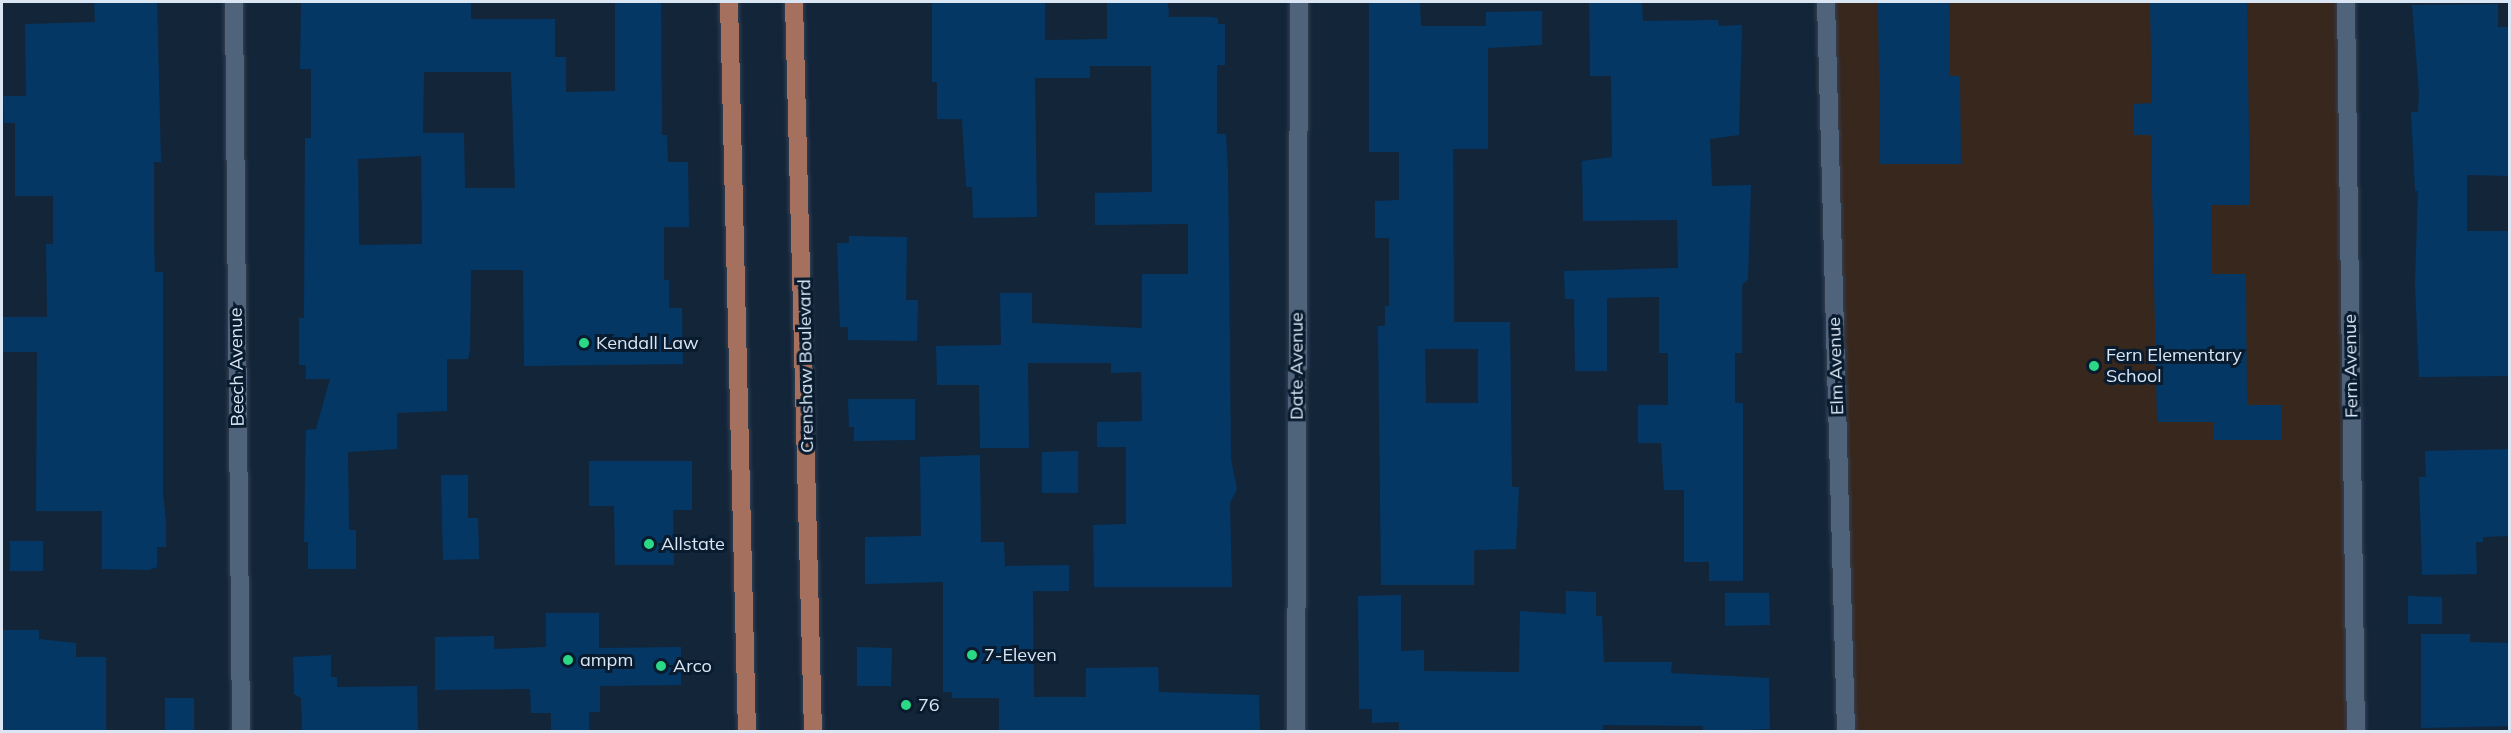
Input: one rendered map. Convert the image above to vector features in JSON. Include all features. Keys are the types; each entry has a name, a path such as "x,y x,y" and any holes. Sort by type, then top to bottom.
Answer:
{"main road":[{"path":"729,2 747,732"},
{"name":"Crenshaw Boulevard","path":"794,2 813,732"}],"street":[{"name":"Beech Avenue","path":"234,2 241,732"},
{"name":"Date Avenue","path":"1296,732 1299,2"},
{"name":"Elm Avenue","path":"1826,2 1846,732"},
{"name":"Fern Avenue","path":"2346,2 2356,732"}],"shaded area":[{"name":"Fern Elementary School","path":"1826,2 2346,2 2356,731 1846,731"}],"building":[{"path":"94,2 157,2 161,162 154,162 154,235 155,272 163,272 163,494 166,547 157,547 157,567 149,570 102,569 102,511 36,511 37,352 2,352 2,317 47,317 46,244 53,244 53,196 15,196 15,123 4,123 3,96 26,96 25,24 95,22"},
{"path":"301,2 471,2 471,19 555,19 555,57 566,57 566,92 615,91 615,2 661,2 662,135 667,135 668,162 688,162 689,227 664,227 664,280 669,280 669,308 682,308 683,364 524,366 523,270 471,270 470,350 468,359 447,359 447,411 397,413 397,449 348,452 349,530 356,530 356,569 308,569 308,542 304,542 306,430 316,429 330,379 306,379 306,365 299,365 299,318 304,318 305,138 311,138 311,69 300,69","holes":["424,72 511,72 515,188 465,188 464,133 423,133","421,156 422,244 359,245 358,159"]},
{"path":"932,2 1045,2 1045,40 1107,39 1107,2 1168,2 1169,17 1211,17 1218,18 1218,24 1225,24 1225,65 1217,65 1217,134 1226,134 1228,171 1231,459 1237,489 1230,503 1232,587 1094,587 1093,525 1126,524 1126,447 1097,447 1097,422 1142,421 1141,372 1111,373 1111,363 1028,363 1029,448 980,448 979,385 937,385 936,346 1001,345 1000,293 1032,293 1032,323 1142,328 1142,274 1188,274 1188,224 1095,225 1095,193 1152,192 1151,66 1090,66 1090,78 1035,78 1037,217 973,218 972,187 966,187 962,119 937,119 937,82 932,82"},
{"path":"1369,2 1420,2 1421,26 1486,26 1486,12 1542,11 1542,45 1488,48 1488,149 1453,149 1454,322 1510,322 1512,487 1519,487 1516,549 1474,550 1474,585 1381,585 1378,326 1385,326 1385,306 1389,306 1389,238 1375,238 1375,201 1399,200 1399,152 1369,152","holes":["1425,349 1478,349 1478,403 1426,403"]},
{"path":"1589,2 1642,2 1643,21 1718,20 1719,26 1742,25 1739,135 1710,139 1712,186 1751,185 1748,279 1742,285 1742,353 1735,353 1735,403 1743,403 1743,581 1709,581 1709,562 1684,562 1684,490 1664,490 1661,443 1638,443 1638,405 1668,405 1668,353 1659,353 1659,297 1607,298 1607,371 1575,371 1574,299 1565,299 1564,271 1678,268 1677,220 1583,221 1582,161 1612,157 1611,76 1590,76"},
{"path":"1878,2 1949,2 1950,76 1960,76 1961,164 1880,164"},
{"path":"2150,2 2247,2 2250,205 2211,205 2212,274 2246,274 2247,405 2282,405 2282,440 2213,440 2213,422 2157,422 2151,135 2133,135 2133,104 2152,103"},
{"path":"2498,4 2498,27 2509,27 2510,176 2467,175 2467,231 2510,231 2510,376 2419,377 2415,283 2418,191 2415,191 2411,112 2418,112 2419,92 2412,5"},
{"path":"849,236 907,237 906,300 918,300 917,341 848,340 848,327 840,327 837,243 849,243"},
{"path":"848,399 915,399 915,440 854,441 854,427 849,427"},
{"path":"2510,449 2510,536 2483,537 2483,542 2476,542 2477,574 2422,575 2419,477 2426,477 2425,451"},
{"path":"1078,451 1078,493 1042,493 1042,452"},
{"path":"980,455 981,542 1004,542 1005,566 1069,565 1069,591 1033,591 1034,697 1086,697 1086,668 1158,667 1159,692 1259,695 1260,732 999,732 999,698 952,698 952,692 943,692 943,582 865,584 865,537 921,536 920,457"},
{"path":"589,461 692,461 692,510 673,510 674,565 615,565 614,506 589,506"},
{"path":"441,475 468,475 468,518 478,518 479,559 443,560"},
{"path":"10,541 43,541 43,571 10,571"},
{"path":"1566,591 1596,592 1596,616 1602,616 1604,662 1672,662 1671,673 1769,678 1770,729 1703,732 1703,726 1603,725 1603,732 1399,732 1399,722 1372,723 1372,709 1359,709 1358,596 1401,595 1401,651 1424,650 1424,671 1519,672 1520,611 1566,614"},
{"path":"1725,593 1769,593 1770,625 1725,626"},
{"path":"2408,596 2442,597 2442,624 2408,624"},
{"path":"546,613 599,613 599,648 681,647 681,685 600,686 600,712 589,712 589,732 551,732 551,713 531,713 530,689 435,690 435,637 494,636 494,649 546,647"},
{"path":"2,630 39,630 39,639 76,643 76,657 106,657 106,732 2,732"},
{"path":"2421,634 2470,634 2470,642 2510,643 2510,726 2421,728"},
{"path":"857,647 892,648 891,686 857,686"},
{"path":"331,655 331,677 337,677 337,687 417,686 418,732 302,732 301,698 294,694 293,657"},
{"path":"165,698 194,698 194,732 165,732"}],"place":[{"name":"Kendall Law","path":"584,343"},
{"name":"Fern Elementary School","path":"2094,366"},
{"name":"Allstate","path":"649,544"},
{"name":"7-Eleven","path":"972,655"},
{"name":"ampm","path":"568,660"},
{"name":"Arco","path":"661,666"},
{"name":"76","path":"906,705"}]}
